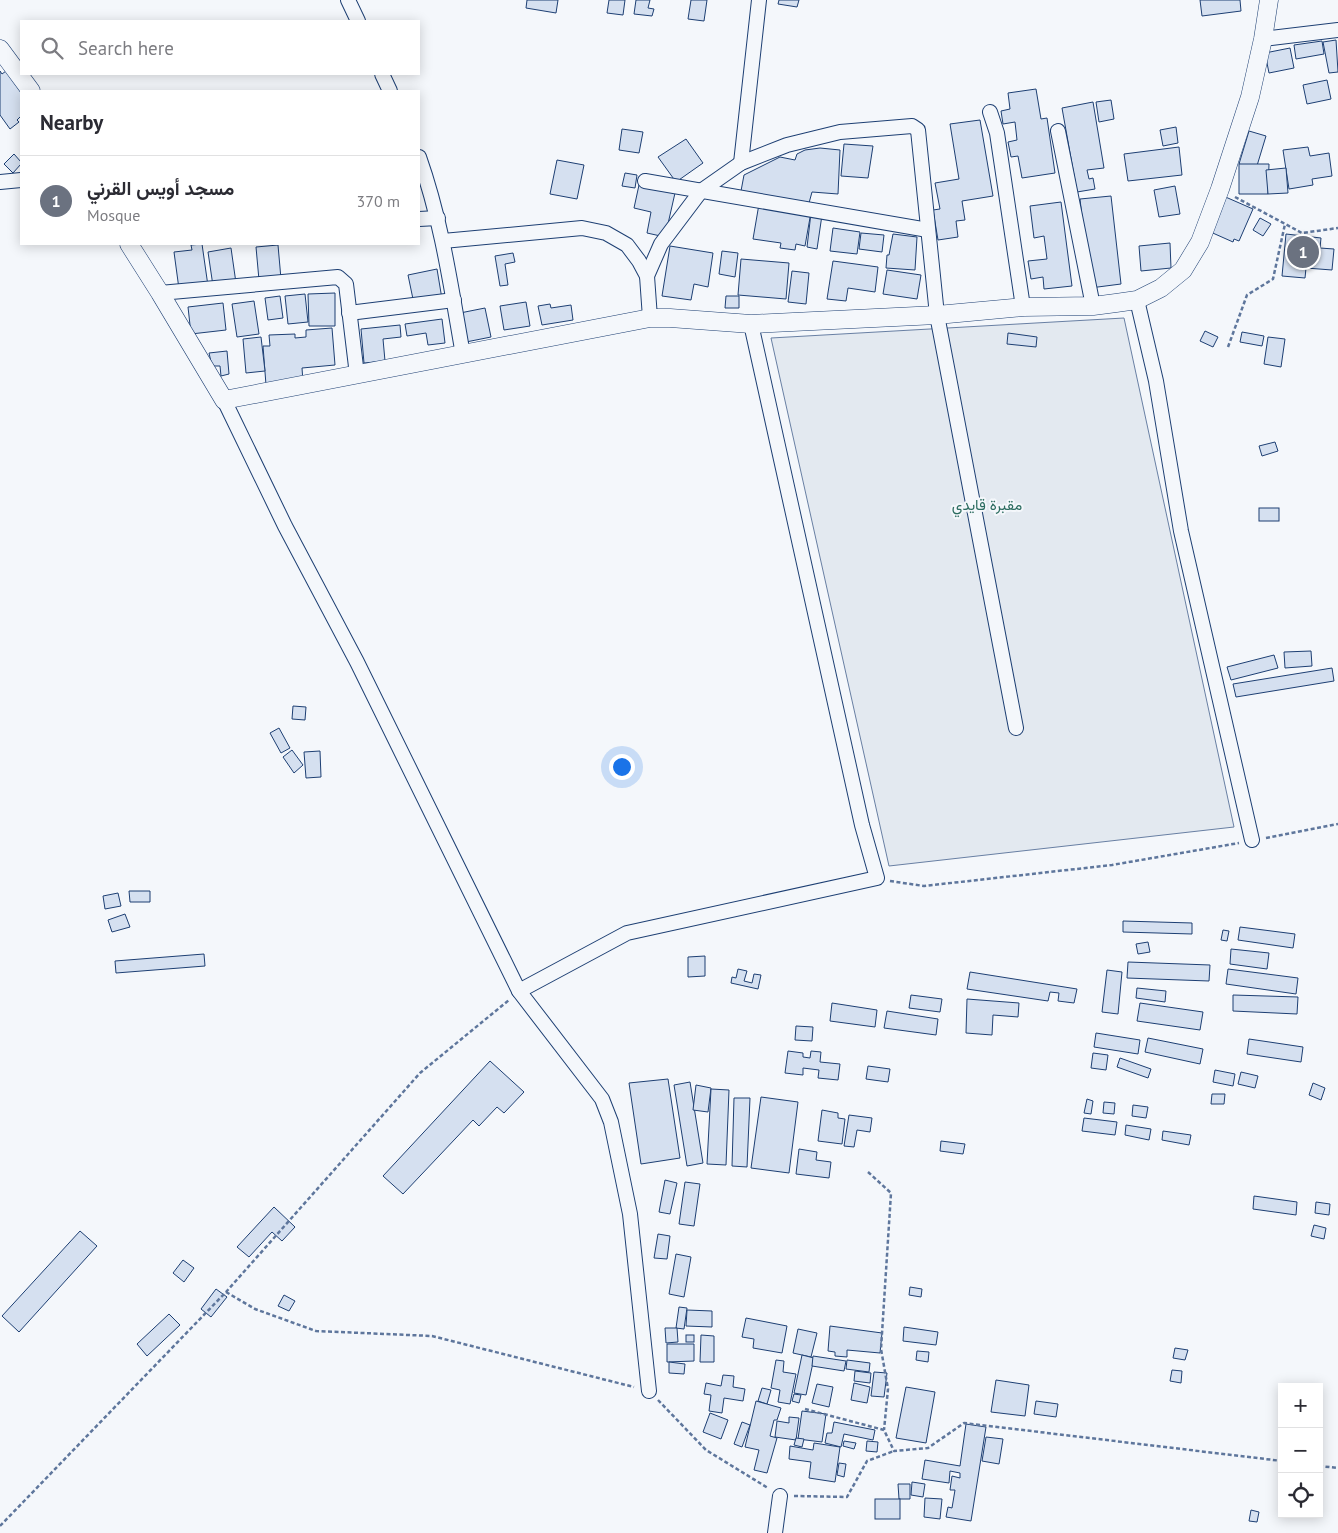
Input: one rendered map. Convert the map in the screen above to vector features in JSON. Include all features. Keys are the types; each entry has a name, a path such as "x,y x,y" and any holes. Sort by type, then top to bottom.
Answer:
{"street":[{"path":"348,0 358,20"},
{"path":"741,163 759,0"},
{"path":"224,400 650,318 751,324 937,315 1023,307 1093,306 1137,300 1161,288 1184,270 1200,242 1220,189 1250,97 1263,39 1269,0"},
{"path":"1263,39 1338,30"},
{"path":"0,50 30,90"},
{"path":"382,75 390,90"},
{"path":"990,112 997,134 1023,307"},
{"path":"646,276 661,244 701,191 741,163 787,145 840,132 912,126 918,130 937,315 1016,728"},
{"path":"1058,131 1093,306"},
{"path":"420,160 444,241 463,355"},
{"path":"0,182 20,180"},
{"path":"645,181 928,230"},
{"path":"420,219 438,218"},
{"path":"444,241 582,228 606,233 627,245 646,276 650,318"},
{"path":"130,245 224,400 285,526 357,662 519,991 602,1099 611,1122 630,1214 649,1391"},
{"path":"160,293 338,278 346,284 356,375"},
{"path":"349,313 454,300"},
{"path":"1137,300 1156,381 1181,531 1252,840"},
{"path":"519,991 627,933 877,878 862,825 751,324"},
{"path":"775,1533 780,1496"}],"path":[{"path":"1220,189 1302,233 1338,228"},
{"path":"1228,348 1247,295 1273,279 1285,224"},
{"path":"877,878 924,886 1112,865 1338,824"},
{"path":"0,1526 226,1292 420,1073 519,991"},
{"path":"868,1172 891,1194 881,1349 888,1389 884,1430 894,1451"},
{"path":"226,1292 255,1309 316,1331 432,1336 649,1391 706,1450 780,1496 847,1497 867,1462 894,1451 928,1448 964,1423 1278,1461"},
{"path":"805,1408 884,1430"},
{"path":"1323,1466 1338,1468"}],"green space":[{"name":"مقبرة قايدي","path":"1124,318 1234,827 889,866 771,338"}],"building":[{"path":"527,0 558,0 556,13 526,8"},
{"path":"609,0 625,0 623,15 607,13"},
{"path":"636,0 650,0 648,8 654,9 652,16 634,14"},
{"path":"691,0 707,0 704,21 688,19"},
{"path":"779,0 799,0 797,7 778,4"},
{"path":"1200,0 1240,0 1241,11 1202,16"},
{"path":"1336,40 1338,72 1329,73 1323,42"},
{"path":"1322,41 1324,54 1296,59 1294,45"},
{"path":"1290,48 1294,68 1269,73 1265,53"},
{"path":"0,71 2,74 6,71 20,91 20,117 17,120 19,122 10,129 0,115"},
{"path":"1327,80 1331,99 1307,104 1303,85"},
{"path":"1036,89 1041,119 1047,118 1055,173 1022,178 1018,156 1011,157 1008,142 1017,140 1015,122 1003,124 1001,111 1010,109 1008,93"},
{"path":"1111,100 1114,119 1099,122 1096,102"},
{"path":"1093,102 1104,168 1087,170 1089,179 1093,178 1095,189 1077,192 1062,108"},
{"path":"980,120 993,196 962,201 965,220 956,221 958,237 938,240 933,210 940,209 935,183 959,179 950,124"},
{"path":"1176,127 1178,143 1163,146 1160,130"},
{"path":"622,129 643,132 639,153 619,150"},
{"path":"1249,131 1266,136 1256,169 1239,164"},
{"path":"686,139 703,163 676,182 658,157"},
{"path":"844,144 873,146 868,178 841,176"},
{"path":"1179,147 1182,175 1128,181 1124,154"},
{"path":"1308,147 1310,156 1329,153 1332,176 1312,179 1313,185 1289,189 1283,150"},
{"path":"820,148 840,150 838,194 812,192 809,203 741,191 744,175 780,157 795,160 797,154 805,150"},
{"path":"14,154 20,161 20,165 13,173 4,164"},
{"path":"557,160 584,165 577,199 550,194"},
{"path":"1239,164 1269,164 1268,194 1239,194"},
{"path":"1286,168 1288,193 1268,194 1266,170"},
{"path":"625,173 637,175 635,188 622,186"},
{"path":"639,185 675,193 665,237 647,233 651,212 634,208"},
{"path":"1175,186 1180,214 1159,217 1154,190"},
{"path":"1221,195 1253,209 1239,241 1234,239 1233,242 1206,230"},
{"path":"1111,196 1121,284 1090,288 1080,199"},
{"path":"1061,202 1072,286 1044,289 1043,277 1031,279 1028,261 1047,259 1044,236 1034,238 1030,206"},
{"path":"759,204 811,212 805,246 796,244 795,250 780,248 781,243 753,239"},
{"path":"811,213 822,215 817,249 807,247"},
{"path":"1260,218 1271,224 1263,236 1253,230"},
{"path":"833,228 860,232 857,254 830,251"},
{"path":"861,233 884,235 882,252 859,249"},
{"path":"893,234 917,237 915,270 886,268 887,255 889,255"},
{"path":"1286,234 1321,238 1320,248 1334,249 1332,270 1306,268 1305,278 1282,276"},
{"path":"1170,243 1171,268 1141,271 1139,246"},
{"path":"191,245 202,245 208,286 179,289 174,252 192,250"},
{"path":"278,245 281,279 259,280 256,247"},
{"path":"670,246 713,253 708,287 694,284 691,300 662,296"},
{"path":"231,248 236,283 213,286 208,252"},
{"path":"722,251 738,253 735,277 719,274"},
{"path":"513,253 515,262 505,264 508,285 500,286 495,256"},
{"path":"741,259 789,263 786,299 738,295"},
{"path":"833,261 878,267 875,292 848,288 846,301 827,299"},
{"path":"437,269 442,299 414,304 408,275"},
{"path":"887,270 921,275 917,299 883,294"},
{"path":"792,271 809,273 806,304 788,302"},
{"path":"335,293 335,326 309,326 308,294"},
{"path":"305,294 308,322 288,324 285,296"},
{"path":"280,296 283,318 268,320 265,298"},
{"path":"726,296 739,296 739,308 725,308"},
{"path":"254,301 259,334 237,337 232,304"},
{"path":"526,302 530,326 504,330 500,306"},
{"path":"223,303 226,330 191,334 188,307"},
{"path":"550,304 551,308 571,305 573,320 542,325 538,306"},
{"path":"485,308 491,337 466,342 460,313"},
{"path":"442,319 445,343 428,345 426,333 407,336 405,324"},
{"path":"400,325 401,337 383,339 385,361 364,363 361,329"},
{"path":"332,328 335,365 302,368 303,382 266,385 263,346 270,346 269,335 295,334 295,338 306,337 306,330"},
{"path":"1205,331 1218,337 1213,347 1200,341"},
{"path":"1242,332 1264,336 1262,346 1240,342"},
{"path":"1008,333 1037,337 1036,347 1007,344"},
{"path":"261,337 265,371 246,373 243,339"},
{"path":"1268,337 1285,339 1281,367 1264,364"},
{"path":"227,351 229,374 221,376 220,366 212,366 209,353"},
{"path":"1275,442 1278,451 1262,456 1259,446"},
{"path":"1259,508 1279,508 1279,521 1259,521"},
{"path":"1311,651 1312,666 1285,668 1284,652"},
{"path":"1274,655 1278,668 1231,680 1227,667"},
{"path":"1332,668 1334,681 1236,697 1233,684"},
{"path":"293,706 306,707 305,720 292,719"},
{"path":"279,728 290,748 281,753 270,733"},
{"path":"292,750 303,765 294,773 283,757"},
{"path":"320,751 321,777 306,778 304,752"},
{"path":"129,891 150,891 150,902 130,902"},
{"path":"118,893 121,906 105,909 103,896"},
{"path":"125,914 130,927 112,932 108,920"},
{"path":"1123,921 1192,923 1192,934 1123,932"},
{"path":"1240,927 1295,934 1293,948 1238,940"},
{"path":"1223,930 1229,931 1227,941 1221,940"},
{"path":"1148,942 1150,952 1138,954 1136,944"},
{"path":"1231,949 1269,953 1267,969 1230,964"},
{"path":"204,954 205,966 116,973 115,961"},
{"path":"705,956 705,976 688,977 688,957"},
{"path":"1128,962 1210,965 1209,981 1127,978"},
{"path":"738,969 747,971 744,981 752,983 754,974 761,975 758,989 731,983 732,977 736,978"},
{"path":"1228,969 1298,978 1296,994 1226,984"},
{"path":"1107,970 1122,972 1118,1014 1102,1012"},
{"path":"970,972 1077,989 1074,1003 1058,1001 1059,993 1050,992 1048,1001 967,989"},
{"path":"1137,988 1166,991 1165,1002 1136,998"},
{"path":"911,995 942,999 940,1012 909,1008"},
{"path":"1233,995 1298,997 1297,1014 1233,1011"},
{"path":"967,999 1019,1003 1018,1017 993,1015 992,1035 966,1033"},
{"path":"832,1003 877,1010 875,1027 830,1021"},
{"path":"1140,1003 1203,1012 1200,1030 1137,1021"},
{"path":"887,1011 938,1019 936,1035 884,1028"},
{"path":"796,1026 813,1027 812,1041 795,1040"},
{"path":"1096,1033 1140,1040 1138,1054 1094,1047"},
{"path":"1148,1038 1203,1049 1200,1064 1145,1052"},
{"path":"1249,1039 1303,1047 1301,1062 1247,1054"},
{"path":"788,1051 803,1053 803,1057 810,1058 811,1051 821,1052 820,1062 840,1064 838,1080 818,1078 819,1070 803,1068 803,1075 785,1073"},
{"path":"1093,1053 1108,1055 1106,1070 1091,1068"},
{"path":"1120,1058 1151,1069 1148,1078 1117,1067"},
{"path":"490,1061 524,1092 504,1113 497,1107 479,1126 473,1120 403,1194 383,1176"},
{"path":"868,1066 890,1069 888,1082 866,1079"},
{"path":"1215,1070 1235,1074 1233,1086 1213,1082"},
{"path":"1241,1072 1258,1076 1255,1088 1238,1084"},
{"path":"668,1079 680,1158 641,1164 629,1083"},
{"path":"690,1082 703,1163 687,1166 674,1085"},
{"path":"1313,1083 1325,1088 1321,1100 1309,1095"},
{"path":"696,1085 711,1088 708,1112 693,1110"},
{"path":"711,1089 729,1090 726,1165 707,1164"},
{"path":"1212,1094 1225,1094 1224,1104 1211,1104"},
{"path":"761,1097 798,1102 789,1173 751,1168"},
{"path":"734,1098 750,1098 747,1167 732,1166"},
{"path":"1087,1099 1093,1101 1091,1114 1084,1113"},
{"path":"1104,1102 1115,1103 1114,1114 1103,1113"},
{"path":"1133,1105 1148,1107 1146,1118 1132,1116"},
{"path":"822,1110 838,1113 838,1118 845,1119 842,1144 818,1141"},
{"path":"849,1115 872,1118 870,1132 857,1130 854,1147 844,1146"},
{"path":"1084,1118 1117,1122 1115,1135 1082,1131"},
{"path":"1126,1125 1151,1129 1149,1140 1125,1135"},
{"path":"1163,1131 1191,1135 1189,1145 1162,1140"},
{"path":"941,1141 965,1144 963,1154 940,1151"},
{"path":"799,1149 817,1152 816,1160 831,1162 829,1178 796,1174"},
{"path":"665,1180 677,1183 670,1214 659,1212"},
{"path":"685,1182 700,1184 694,1226 679,1224"},
{"path":"1254,1196 1297,1202 1296,1215 1253,1209"},
{"path":"1316,1202 1330,1204 1329,1215 1315,1213"},
{"path":"274,1207 295,1227 282,1241 272,1232 249,1257 237,1247"},
{"path":"1314,1225 1326,1228 1324,1239 1311,1236"},
{"path":"80,1231 97,1246 19,1332 2,1316"},
{"path":"658,1234 670,1236 667,1259 654,1258"},
{"path":"676,1254 691,1257 684,1297 669,1294"},
{"path":"183,1260 194,1268 184,1282 173,1273"},
{"path":"910,1287 922,1289 921,1297 909,1295"},
{"path":"216,1289 227,1297 211,1317 201,1309"},
{"path":"284,1295 295,1301 289,1311 278,1306"},
{"path":"679,1307 687,1308 684,1329 676,1328"},
{"path":"687,1310 712,1311 712,1327 686,1326"},
{"path":"169,1314 180,1325 147,1356 137,1344"},
{"path":"746,1318 787,1326 782,1353 753,1348 754,1339 742,1337"},
{"path":"830,1326 882,1333 880,1353 847,1350 847,1357 835,1356 835,1352 828,1351"},
{"path":"904,1327 938,1332 936,1345 903,1341"},
{"path":"665,1328 677,1328 678,1342 666,1343"},
{"path":"798,1329 817,1333 811,1357 793,1353"},
{"path":"686,1335 694,1335 694,1342 686,1342"},
{"path":"701,1335 714,1336 714,1362 700,1362"},
{"path":"667,1344 694,1344 694,1361 667,1362"},
{"path":"1175,1348 1188,1350 1185,1360 1173,1358"},
{"path":"917,1351 929,1352 928,1362 916,1360"},
{"path":"802,1355 814,1358 806,1395 794,1393"},
{"path":"813,1356 846,1361 844,1371 812,1366"},
{"path":"776,1360 784,1361 783,1372 796,1374 790,1404 778,1402 780,1390 771,1388"},
{"path":"847,1360 870,1363 869,1372 846,1369"},
{"path":"669,1362 685,1364 684,1374 669,1373"},
{"path":"1172,1370 1182,1371 1181,1383 1170,1381"},
{"path":"855,1371 871,1373 870,1383 854,1381"},
{"path":"874,1372 887,1373 884,1397 871,1396"},
{"path":"723,1375 734,1376 733,1387 745,1389 743,1401 724,1398 722,1413 709,1411 711,1395 704,1394 706,1383 721,1386"},
{"path":"996,1380 1029,1385 1025,1416 991,1412"},
{"path":"854,1383 870,1387 867,1403 851,1400"},
{"path":"817,1384 833,1387 829,1407 812,1403"},
{"path":"906,1387 935,1392 926,1443 896,1438"},
{"path":"762,1388 771,1390 767,1404 758,1401"},
{"path":"794,1394 801,1395 799,1403 792,1401"},
{"path":"756,1401 781,1408 777,1420 774,1420 770,1436 777,1438 767,1473 754,1470 759,1450 745,1447"},
{"path":"1036,1401 1058,1404 1056,1417 1034,1414"},
{"path":"802,1411 826,1414 822,1442 798,1439"},
{"path":"710,1413 728,1420 721,1439 703,1432"},
{"path":"789,1417 799,1418 796,1440 775,1437 777,1421 789,1423"},
{"path":"742,1422 750,1425 742,1447 734,1444"},
{"path":"834,1422 875,1430 873,1440 844,1434 841,1447 825,1443 827,1433 832,1433"},
{"path":"966,1424 986,1427 971,1521 946,1517 948,1507 952,1508 955,1490 950,1490 952,1476 960,1478 960,1473 950,1471 949,1483 922,1479 925,1460 960,1466"},
{"path":"986,1437 1003,1439 999,1464 982,1461"},
{"path":"796,1438 804,1439 802,1447 794,1445"},
{"path":"844,1441 856,1443 854,1449 843,1446"},
{"path":"867,1441 878,1442 877,1452 866,1451"},
{"path":"814,1443 840,1447 835,1482 809,1478 811,1462 789,1459 790,1446 813,1450"},
{"path":"839,1463 846,1464 844,1477 837,1475"},
{"path":"912,1482 925,1484 923,1497 911,1495"},
{"path":"898,1484 910,1484 910,1499 899,1499"},
{"path":"925,1498 942,1499 940,1519 924,1517"},
{"path":"875,1499 900,1499 900,1519 875,1519"},
{"path":"1251,1510 1259,1512 1257,1522 1249,1521"}],"place":[{"name":"مسجد أويس القرني","path":"1303,252"}]}
